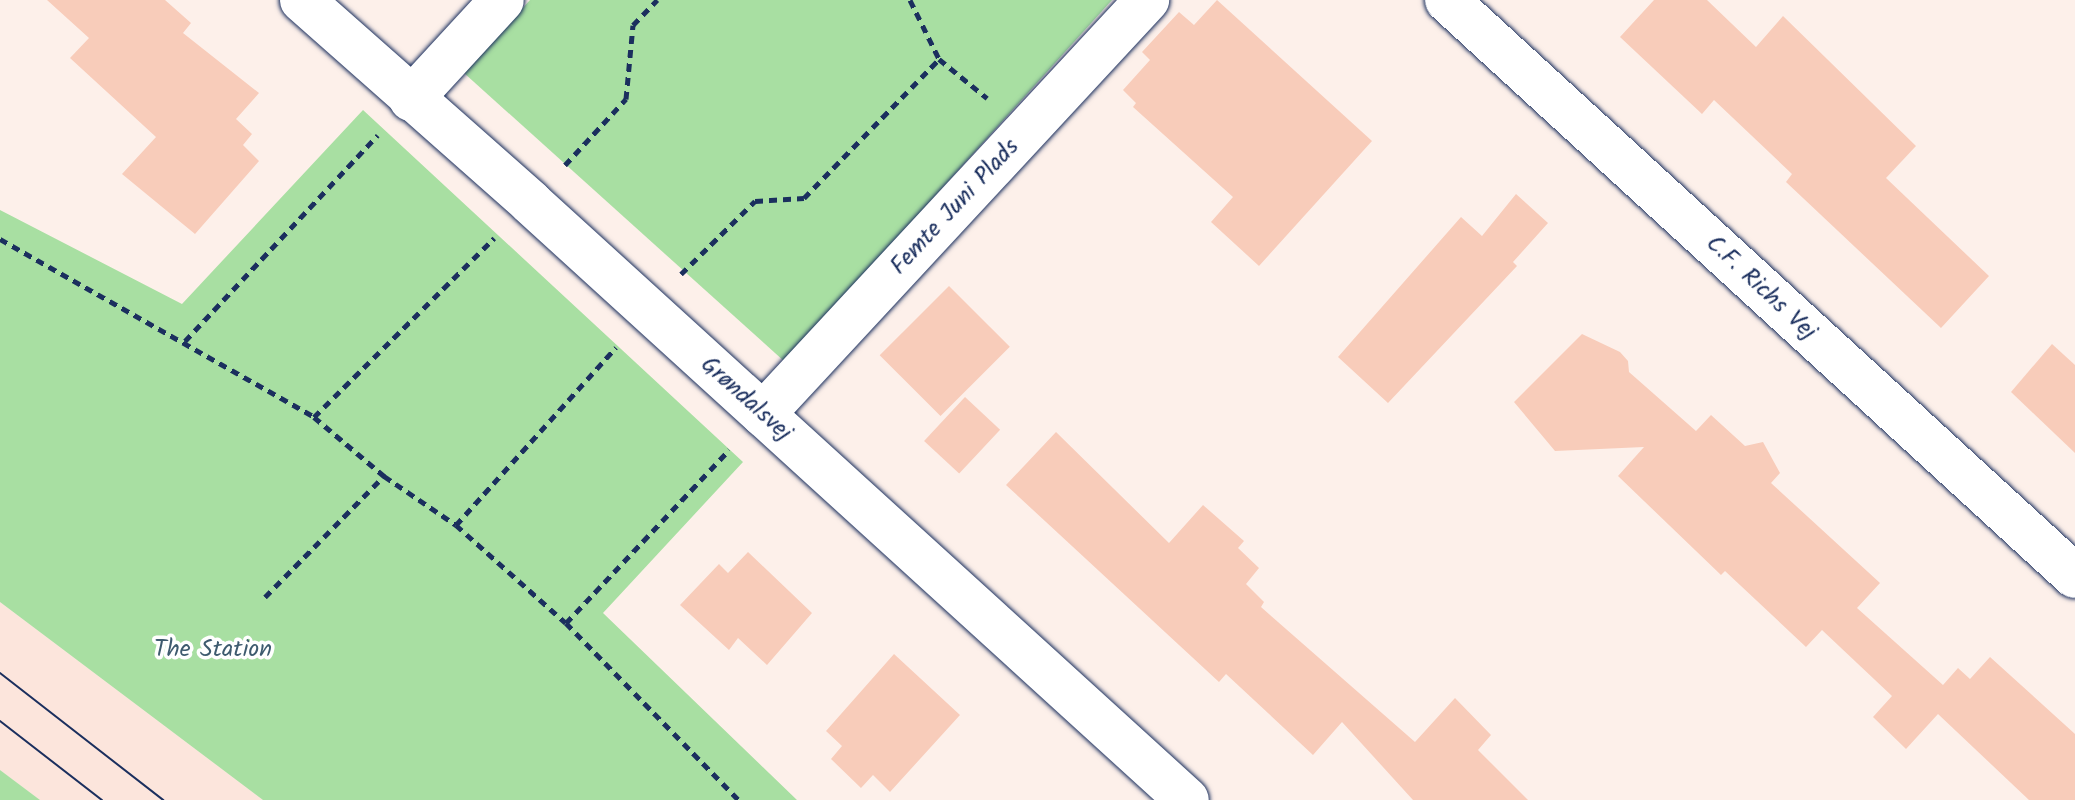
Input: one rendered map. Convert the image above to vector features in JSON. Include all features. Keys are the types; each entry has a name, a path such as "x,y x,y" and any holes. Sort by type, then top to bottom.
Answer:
{"street":[{"name":"Grøndalsvej","path":"302,0 1187,800"},
{"path":"411,99 502,0"},
{"name":"Femte Juni Plads","path":"763,414 1147,0"},
{"name":"C.F. Richs Vej","path":"1447,0 2075,576"}],"path":[{"path":"910,0 939,59 1026,130"},
{"path":"185,341 411,99"},
{"path":"0,239 185,341 314,417 384,476 456,525 566,623 739,800"},
{"path":"566,623 763,414"},
{"path":"265,597 384,476"}],"shaded area":[{"path":"0,602 263,800 40,800 0,770"}],"green space":[{"path":"530,0 1112,0 785,362 464,73"},
{"name":"The Station","path":"363,110 743,462 603,613 797,800 263,800 0,602 0,210 182,304"},
{"path":"0,770 40,800 0,800"}],"building":[{"path":"47,0 165,0 191,23 183,33 259,93 236,119 252,134 243,145 259,161 195,234 122,174 156,137 70,58 89,38"},
{"path":"1217,0 1372,141 1259,266 1211,222 1233,197 1133,107 1136,103 1123,90 1150,60 1142,52 1179,12 1194,25"},
{"path":"1654,0 1707,0 1756,47 1783,16 1916,146 1886,178 1989,276 1941,328 1786,182 1792,174 1714,100 1702,114 1620,37"},
{"path":"1516,194 1548,223 1513,262 1517,266 1388,403 1338,357 1461,217 1482,236"},
{"path":"949,286 1010,347 941,416 880,355"},
{"path":"1582,334 1620,352 1628,361 1629,372 1696,431 1711,415 1745,446 1763,442 1780,473 1771,483 1880,583 1857,608 1943,685 1958,668 1970,679 1990,657 2075,734 2075,800 2029,800 1938,714 1906,749 1873,717 1892,696 1822,630 1806,647 1725,571 1721,575 1618,476 1644,447 1555,451 1514,402"},
{"path":"2052,344 2075,365 2075,453 2011,392"},
{"path":"965,397 1000,430 959,474 924,441"},
{"path":"1056,432 1169,543 1203,505 1244,541 1238,548 1259,568 1246,584 1264,602 1261,607 1415,742 1455,698 1491,735 1478,750 1528,800 1413,800 1342,722 1313,755 1226,674 1219,682 1006,485"},
{"path":"748,552 812,613 767,665 738,638 729,650 680,605 719,564 728,573"},
{"path":"894,654 960,715 890,792 873,775 861,788 831,759 842,746 826,731"}],"tram line":[{"path":"0,673 163,800"},
{"path":"0,721 102,800"}]}
